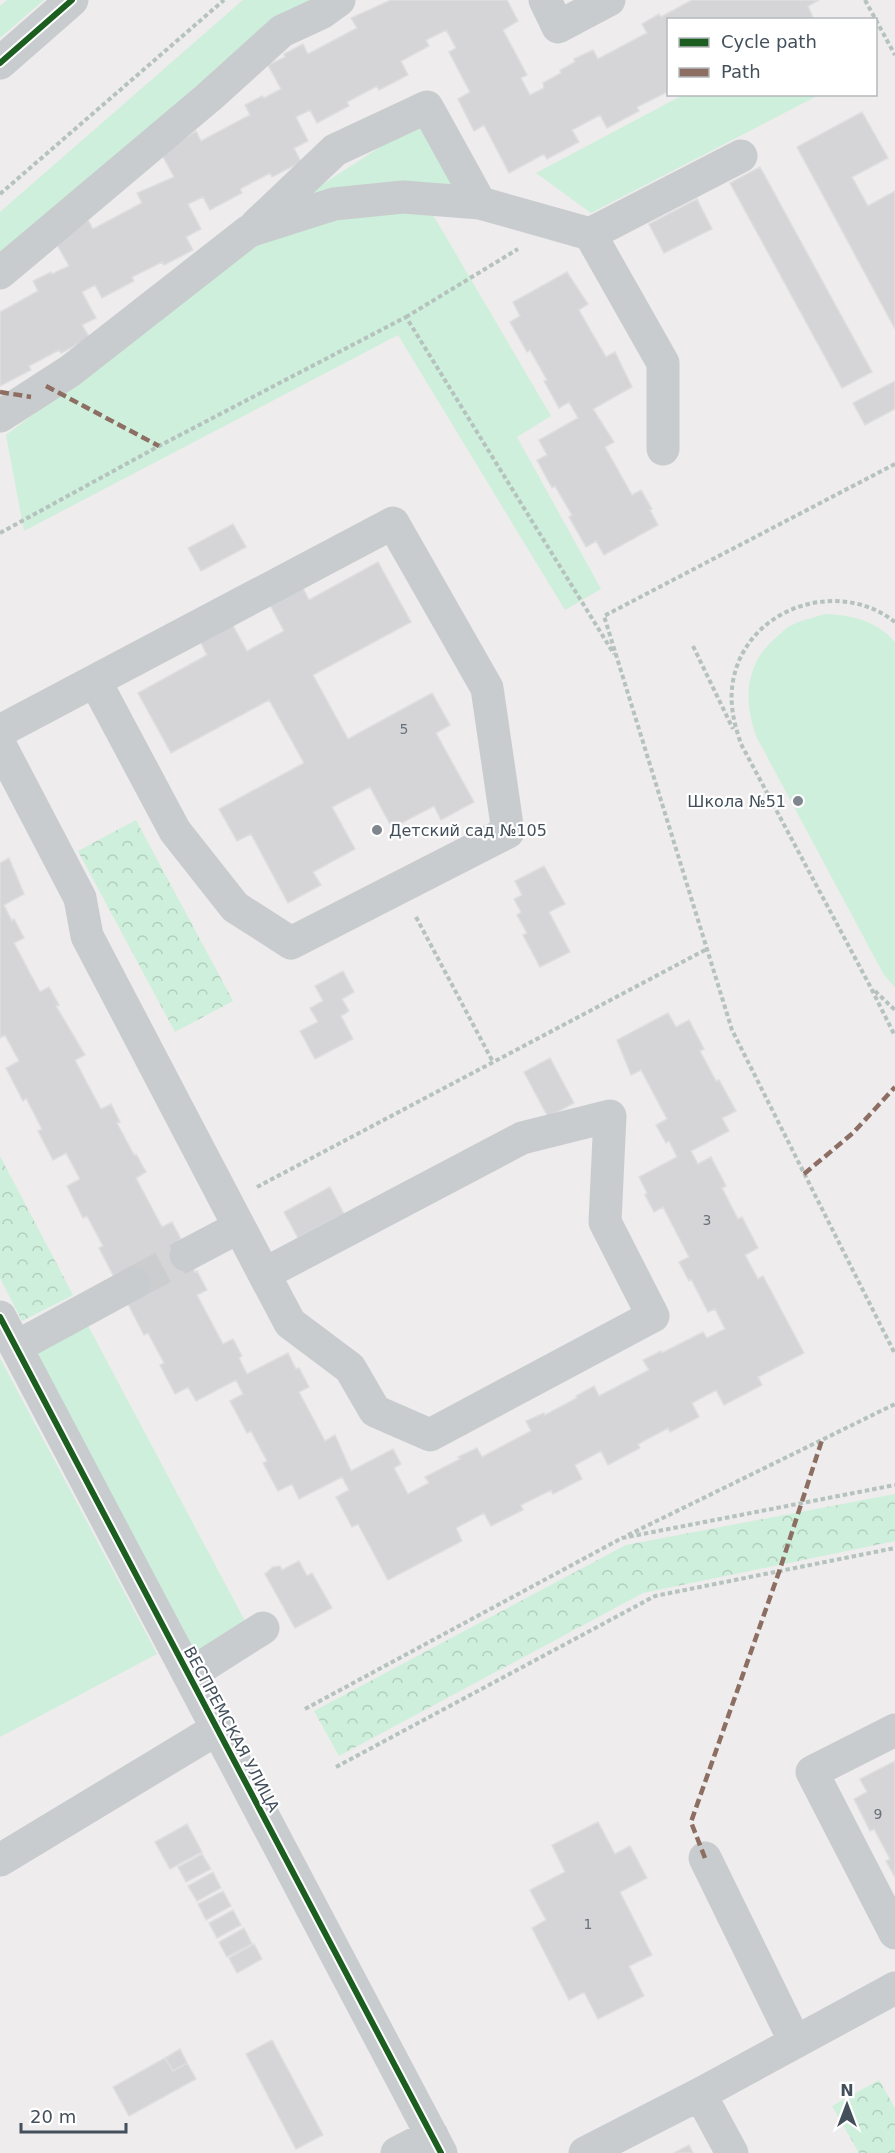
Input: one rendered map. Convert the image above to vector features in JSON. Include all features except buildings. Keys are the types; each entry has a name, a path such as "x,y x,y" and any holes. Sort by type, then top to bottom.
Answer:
{"street":[{"path":"0,63 72,0"},
{"path":"0,273 209,98 282,31 321,13 339,0"},
{"path":"545,0 558,27 609,0"},
{"path":"0,416 70,371 249,231 335,150 427,107 480,203"},
{"path":"249,231 334,204 403,197 480,203 591,234 741,156"},
{"path":"591,234 663,363 663,449"},
{"path":"0,731 393,523 488,688 508,832 291,943 235,907 175,831 95,681"},
{"path":"0,745 80,898 87,936 233,1215 264,1274 290,1323 350,1368 375,1411 430,1435 653,1316 605,1222 610,1116 522,1138 264,1274"},
{"path":"186,1255 233,1215"},
{"path":"16,1347 134,1283"},
{"name":"ВЕСПРЕМСКАЯ УЛИЦА","path":"0,1317 436,2144"},
{"path":"189,1676 263,1628"},
{"path":"0,1860 217,1729"},
{"path":"895,1730 812,1772 895,1933"},
{"path":"705,1858 795,2042"},
{"path":"585,2153 700,2094 895,1988"},
{"path":"700,2094 732,2153"},
{"path":"397,2153 436,2144"}],"path":[{"path":"0,195 224,0"},
{"path":"865,0 875,18"},
{"path":"877,22 895,55"},
{"path":"0,533 405,316 557,225"},
{"path":"405,316 618,660"},
{"path":"895,464 604,616 732,1030 895,1354"},
{"path":"741,744 731,707 733,681 741,657 754,635 783,612 823,600 848,600 872,608 895,622"},
{"path":"693,646 741,744 895,1036"},
{"path":"400,887 493,1062"},
{"path":"233,1215 493,1062 707,949"},
{"path":"870,986 895,1010"},
{"path":"305,1709 622,1538 895,1404"},
{"path":"622,1538 895,1485"},
{"path":"336,1767 655,1596 895,1548"}],"green space":[{"path":"7,0 44,0 0,38 0,6"},
{"path":"243,0 312,0 0,254 0,212"},
{"path":"681,96 817,96 591,213 536,173"},
{"path":"422,120 462,191 286,208"},
{"path":"429,208 551,416 517,437 601,589 565,610 398,335 24,531 6,435 257,245 328,218"},
{"path":"825,614 863,620 880,629 895,642 895,987 884,975 756,736 749,708 750,681 759,657 788,627"},
{"path":"136,820 233,1001 175,1032 78,851"},
{"path":"0,1156 73,1295 22,1321 0,1278"},
{"path":"85,1320 246,1623 195,1658 33,1351"},
{"path":"0,1358 157,1654 0,1737"},
{"path":"895,1494 895,1541 643,1593 339,1756 314,1711 626,1545"},
{"path":"879,2080 895,2108 895,2153 859,2153 832,2106"}],"tunnel":[{"path":"134,1283 186,1255"}],"marked path":[{"path":"46,386 159,446"},
{"path":"0,392 31,397"},
{"path":"804,1174 853,1133 895,1087"},
{"path":"705,1858 691,1822 779,1572 822,1440"}],"cycle path":[{"path":"0,63 72,0"},
{"path":"0,1317 441,2153"}],"place":[{"name":"Школа №51","path":"798,801"},
{"name":"Детский сад №105","path":"377,830"}]}
